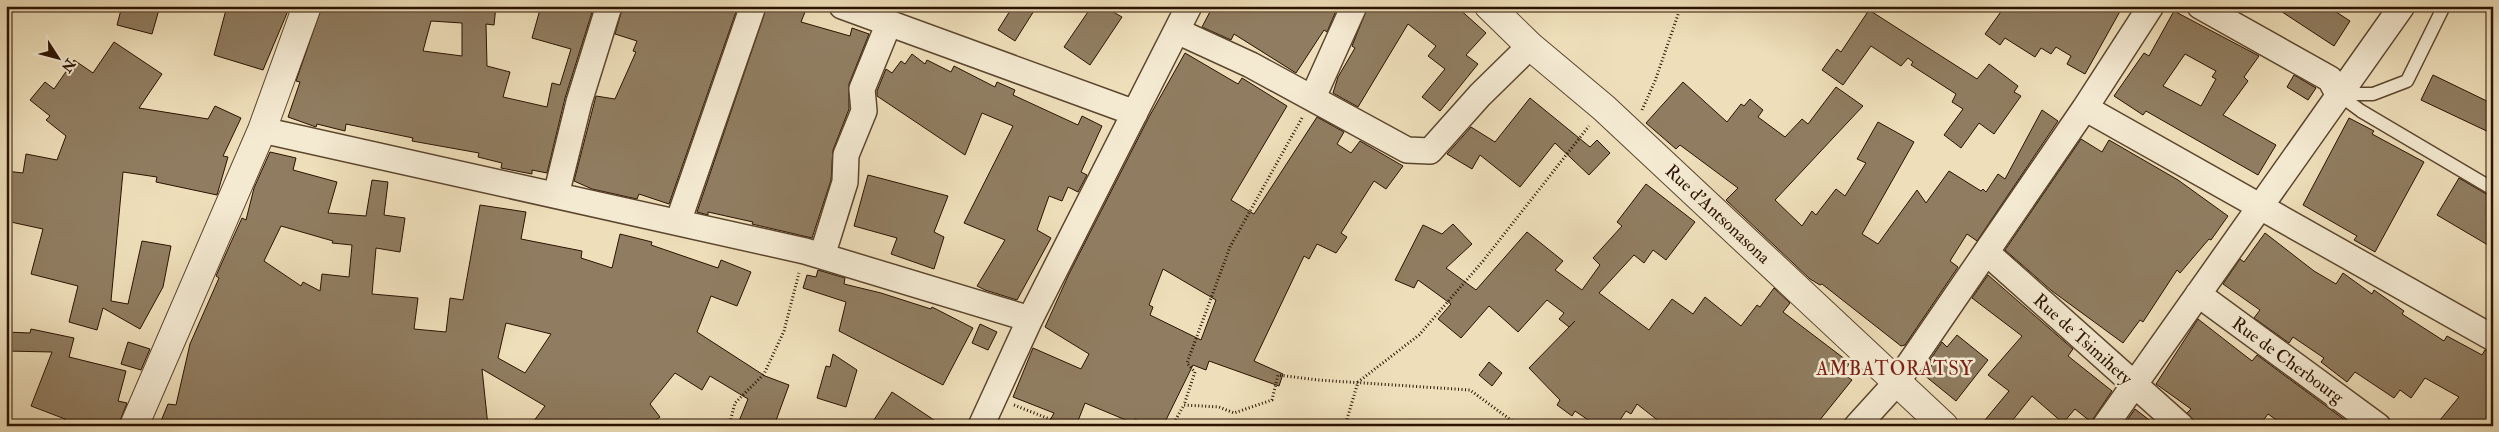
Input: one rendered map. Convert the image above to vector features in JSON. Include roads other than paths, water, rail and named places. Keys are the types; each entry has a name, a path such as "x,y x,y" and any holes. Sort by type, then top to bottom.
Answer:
{"street":[{"path":"134,426 262,130 307,6"},
{"path":"556,196 579,102 609,6"},
{"path":"678,222 753,6"},
{"path":"842,6 1135,113"},
{"path":"981,426 1030,319 1189,6"},
{"path":"1313,97 1354,6"},
{"name":"Rue d'Antsonasona","path":"1489,6 1530,46 1604,108 1944,426"},
{"path":"1857,426 1897,382 2085,108 2151,6"},
{"path":"2200,6 2330,79 2338,94"},
{"path":"2106,426 2259,206 2402,6"},
{"path":"814,253 845,182 846,155 864,111 862,89 889,24"},
{"path":"1177,31 1251,65 1313,97 1407,150 1430,151 1480,95 1530,46"},
{"path":"2085,108 2493,338"},
{"path":"262,130 814,253 1030,319"},
{"name":"Rue de Tsimihety","path":"1986,252 2181,426"},
{"name":"Rue de Cherbourg","path":"2198,294 2378,426"}],"lane":[{"path":"2338,94 2374,94 2407,81 2444,6"},
{"path":"2338,94 2362,111 2493,189"}],"district":[{"name":"AMBATORATSY","path":"1895,368"}]}
